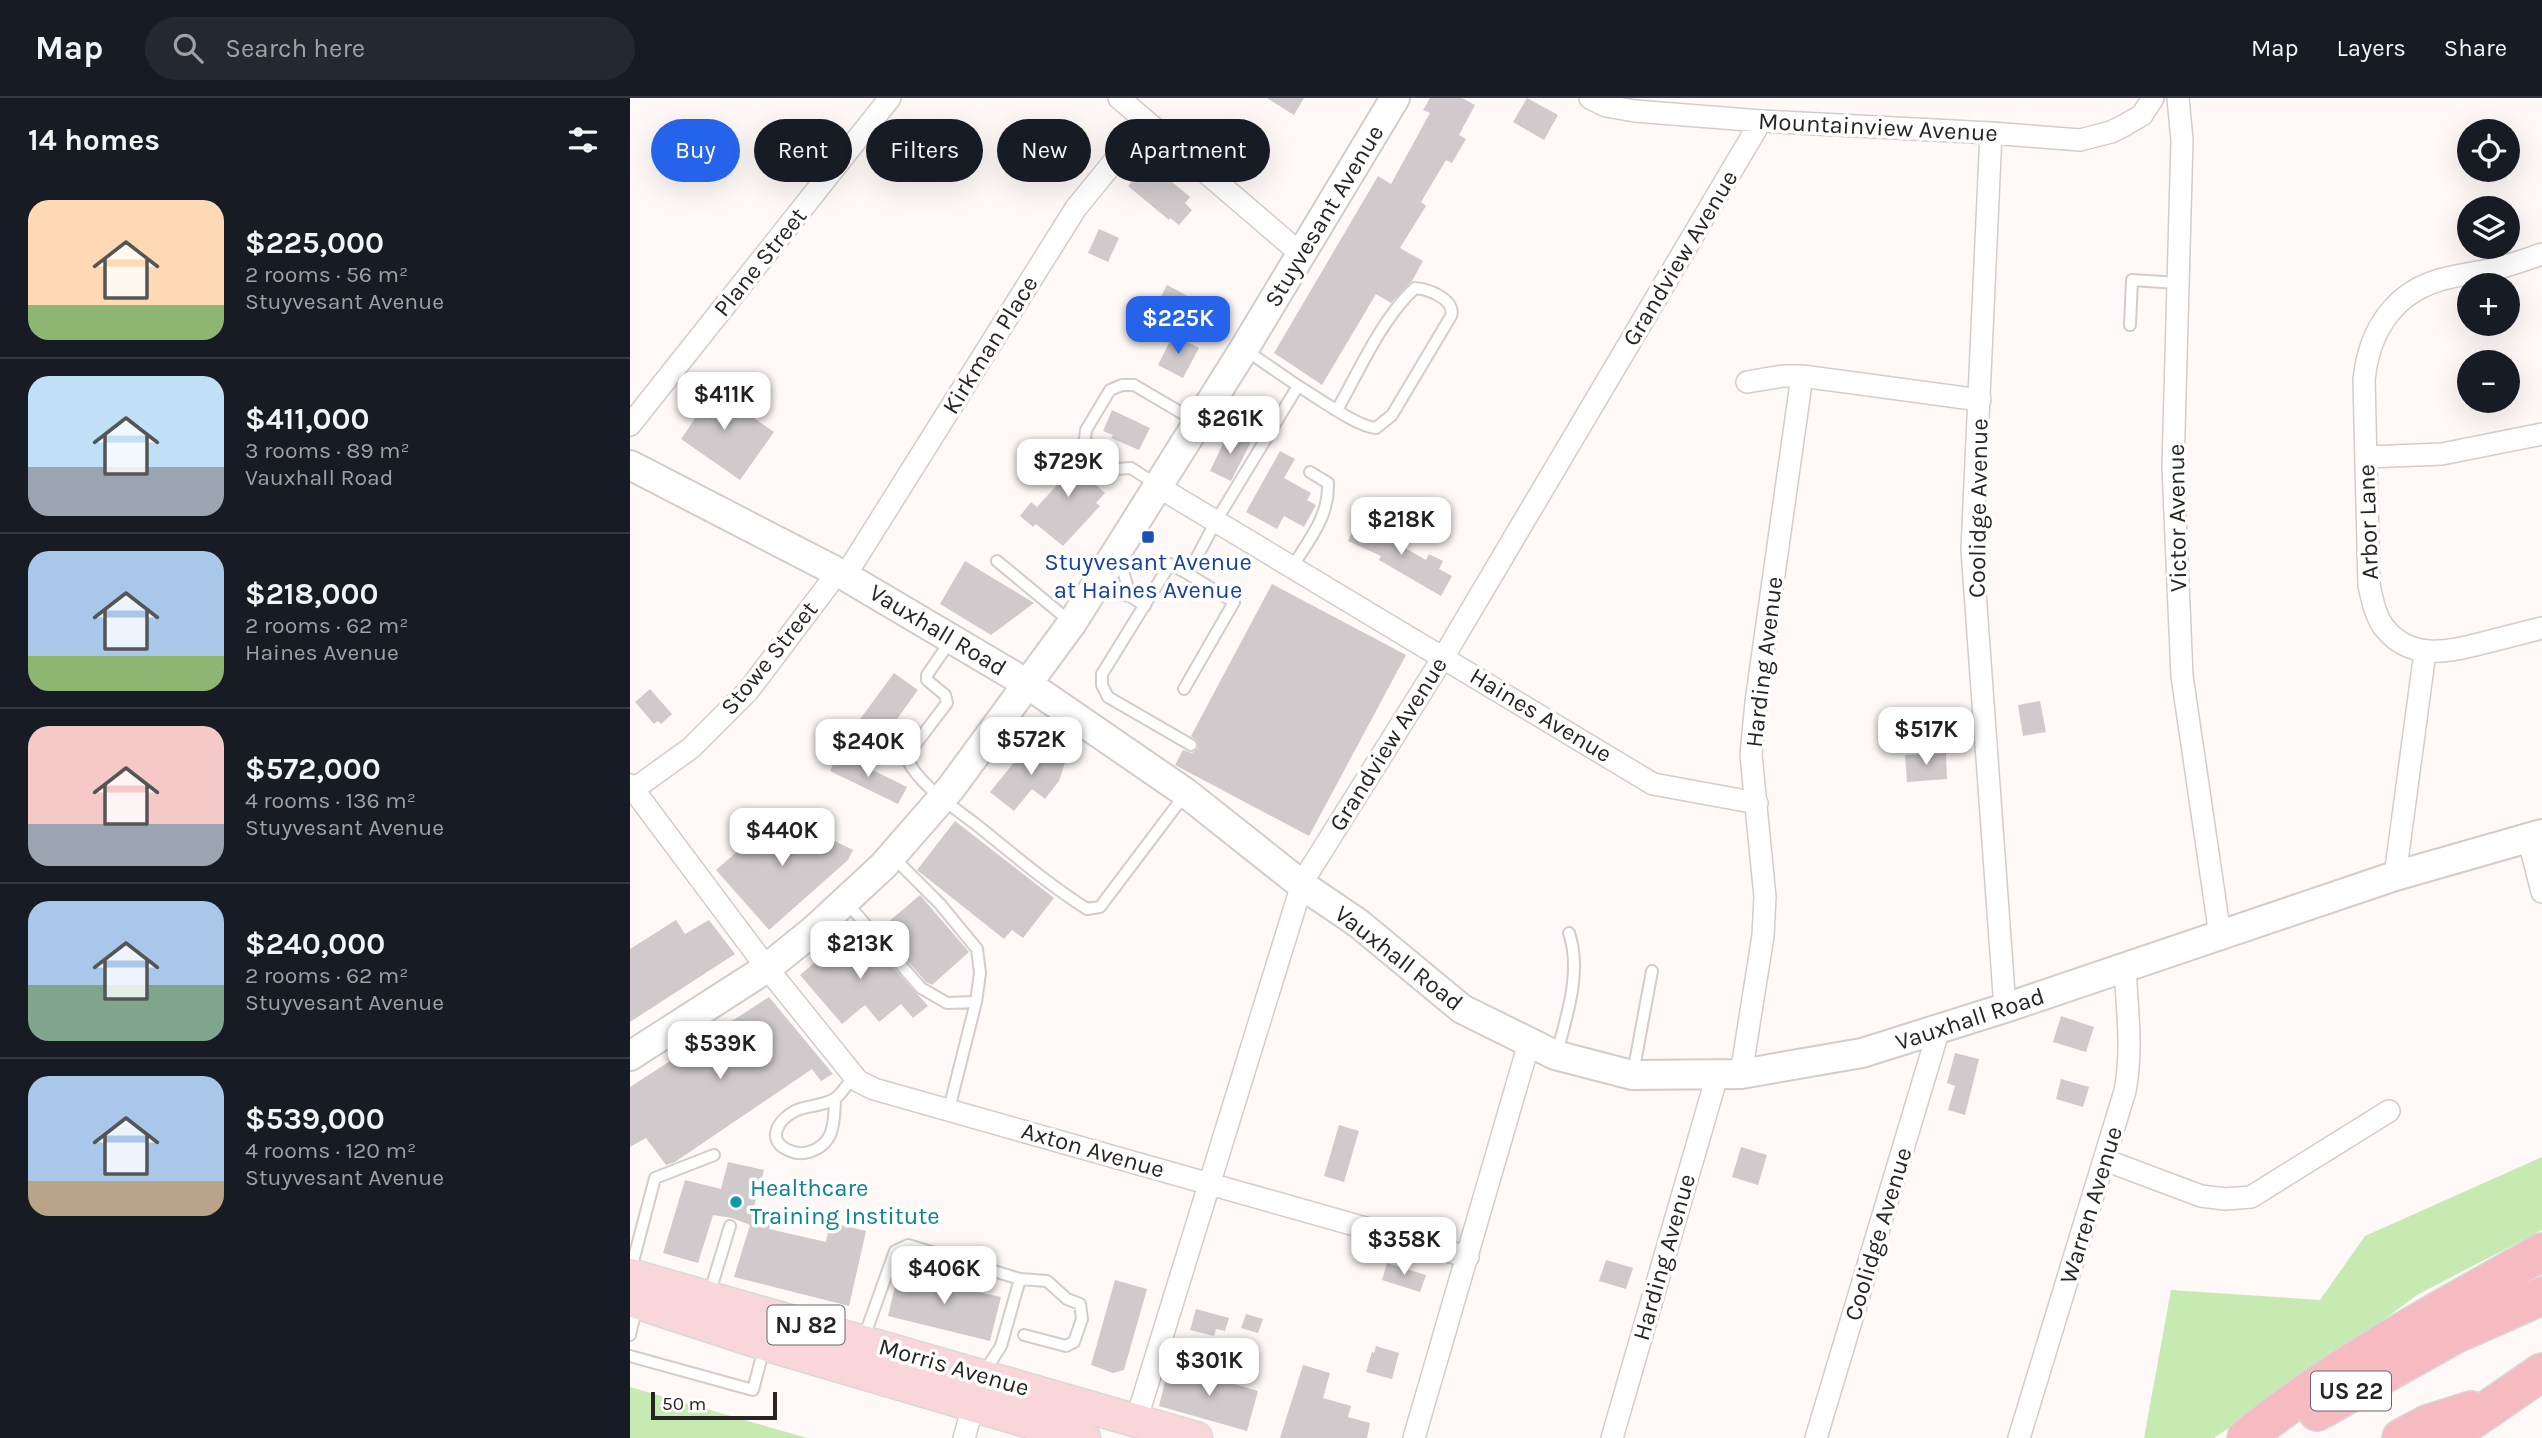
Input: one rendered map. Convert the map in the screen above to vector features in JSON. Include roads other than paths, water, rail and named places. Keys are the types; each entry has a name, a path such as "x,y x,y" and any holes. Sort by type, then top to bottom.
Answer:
{"highway":[{"path":"2246,1438 2348,1363 2542,1252"},
{"name":"US 22","path":"2278,1438 2343,1396 2427,1349 2542,1296"},
{"path":"2317,1438 2352,1406 2427,1349"},
{"path":"2446,1438 2542,1371"},
{"path":"2401,1438 2427,1424 2496,1402"}],"main road":[{"name":"Morris Avenue","path":"632,1287 708,1298 863,1340 1196,1438"},
{"name":"Morris Avenue","path":"632,1287 764,1344 1084,1438"}],"street":[{"name":"Plane Street","path":"630,425 890,98"},
{"path":"1119,98 1143,119"},
{"name":"Stuyvesant Avenue","path":"630,1056 767,968 814,930 892,856 942,797 1072,622 1244,349 1395,98"},
{"name":"Mountainview Avenue","path":"1590,98 1606,106 1635,111 2080,140 2125,125 2141,115 2153,98"},
{"name":"Victor Avenue","path":"2178,98 2182,139 2173,467 2182,676 2220,935"},
{"name":"Grandview Avenue","path":"1136,1420 1302,885 1444,656 1761,121"},
{"name":"Coolidge Avenue","path":"1991,133 1972,550 2005,1008"},
{"name":"Kirkman Place","path":"841,574 1076,208 1105,172"},
{"path":"1216,182 1301,254"},
{"name":"Arbor Lane","path":"2425,652 2403,644 2392,636 2377,614 2369,585 2364,380 2366,358 2378,328 2391,310 2407,295 2426,284 2445,278 2496,268 2542,254"},
{"path":"1747,382 1802,376 1980,400"},
{"name":"Harding Avenue","path":"1612,1438 1729,1075 1763,936 1765,897 1751,755 1756,702 1802,376"},
{"path":"2367,457 2442,454 2542,434"},
{"name":"Vauxhall Road","path":"630,465 841,574 1026,683 1186,793 1302,885 1358,923 1462,1009 1556,1056 1632,1076 1729,1075 1862,1053 2005,1008 2395,876 2535,836"},
{"name":"Haines Avenue","path":"1157,486 1653,783 1757,803"},
{"name":"Stowe Street","path":"631,789 691,748 748,691 841,574"},
{"path":"2395,876 2425,652 2438,653 2459,649 2542,628"},
{"name":"Axton Avenue","path":"631,789 767,968 858,1081 874,1089 1468,1257"},
{"path":"2535,836 2542,892"},
{"name":"Warren Avenue","path":"2020,1438 2125,1091 2129,1070 2125,967"},
{"name":"Coolidge Avenue","path":"1816,1438 1939,1029"},
{"path":"1414,1438 1529,1043"},
{"path":"2105,1160 2202,1196 2225,1199 2251,1197 2389,1111"},
{"path":"964,1438 982,1376"}],"lane":[{"path":"2130,325 2132,280 2178,283"},
{"path":"1244,349 1337,410 1368,428 1376,428 1392,415 1451,316 1453,310 1450,304 1423,289 1415,288 1384,328 1337,410"},
{"path":"1157,486 1131,468 1115,469 1087,447 1086,430 1110,390 1134,384 1197,422"},
{"path":"1188,574 1216,521 1298,386"},
{"path":"1293,566 1319,524 1328,501 1328,483 1310,472"},
{"path":"1114,555 1130,596"},
{"path":"997,561 1072,622"},
{"path":"1184,689 1234,602 1170,564 1102,674 1102,685 1108,697 1191,745"},
{"path":"1092,590 1130,596 1145,606"},
{"path":"952,637 927,674 927,680 945,695 947,703 907,759 914,772 942,797 1062,893 1087,909 1100,907 1186,793"},
{"path":"892,856 940,904 977,949 980,973 976,1002 949,1110"},
{"path":"845,901 921,988 947,1003 976,1002"},
{"path":"1556,1056 1569,1008 1574,975 1574,948 1570,933"},
{"path":"1632,1076 1653,971"},
{"path":"835,1099 834,1130 825,1144 807,1153 793,1152 782,1147 775,1139 775,1132 784,1118 796,1110 835,1099 854,1076"},
{"path":"630,1335 632,1287 655,1178 714,1155"},
{"path":"708,1298 730,1226"},
{"path":"863,1340 895,1251 908,1245 1020,1279 1047,1281 1067,1298 1080,1304 1082,1319 1074,1342 1066,1346 1024,1335"},
{"path":"982,1376 1001,1346 1020,1279"},
{"path":"630,1356 753,1390 764,1344"}],"place":[{"name":"Stuyvesant Avenue at Haines Avenue","path":"1148,537"},
{"name":"Healthcare Training Institute","path":"736,1202"}]}
